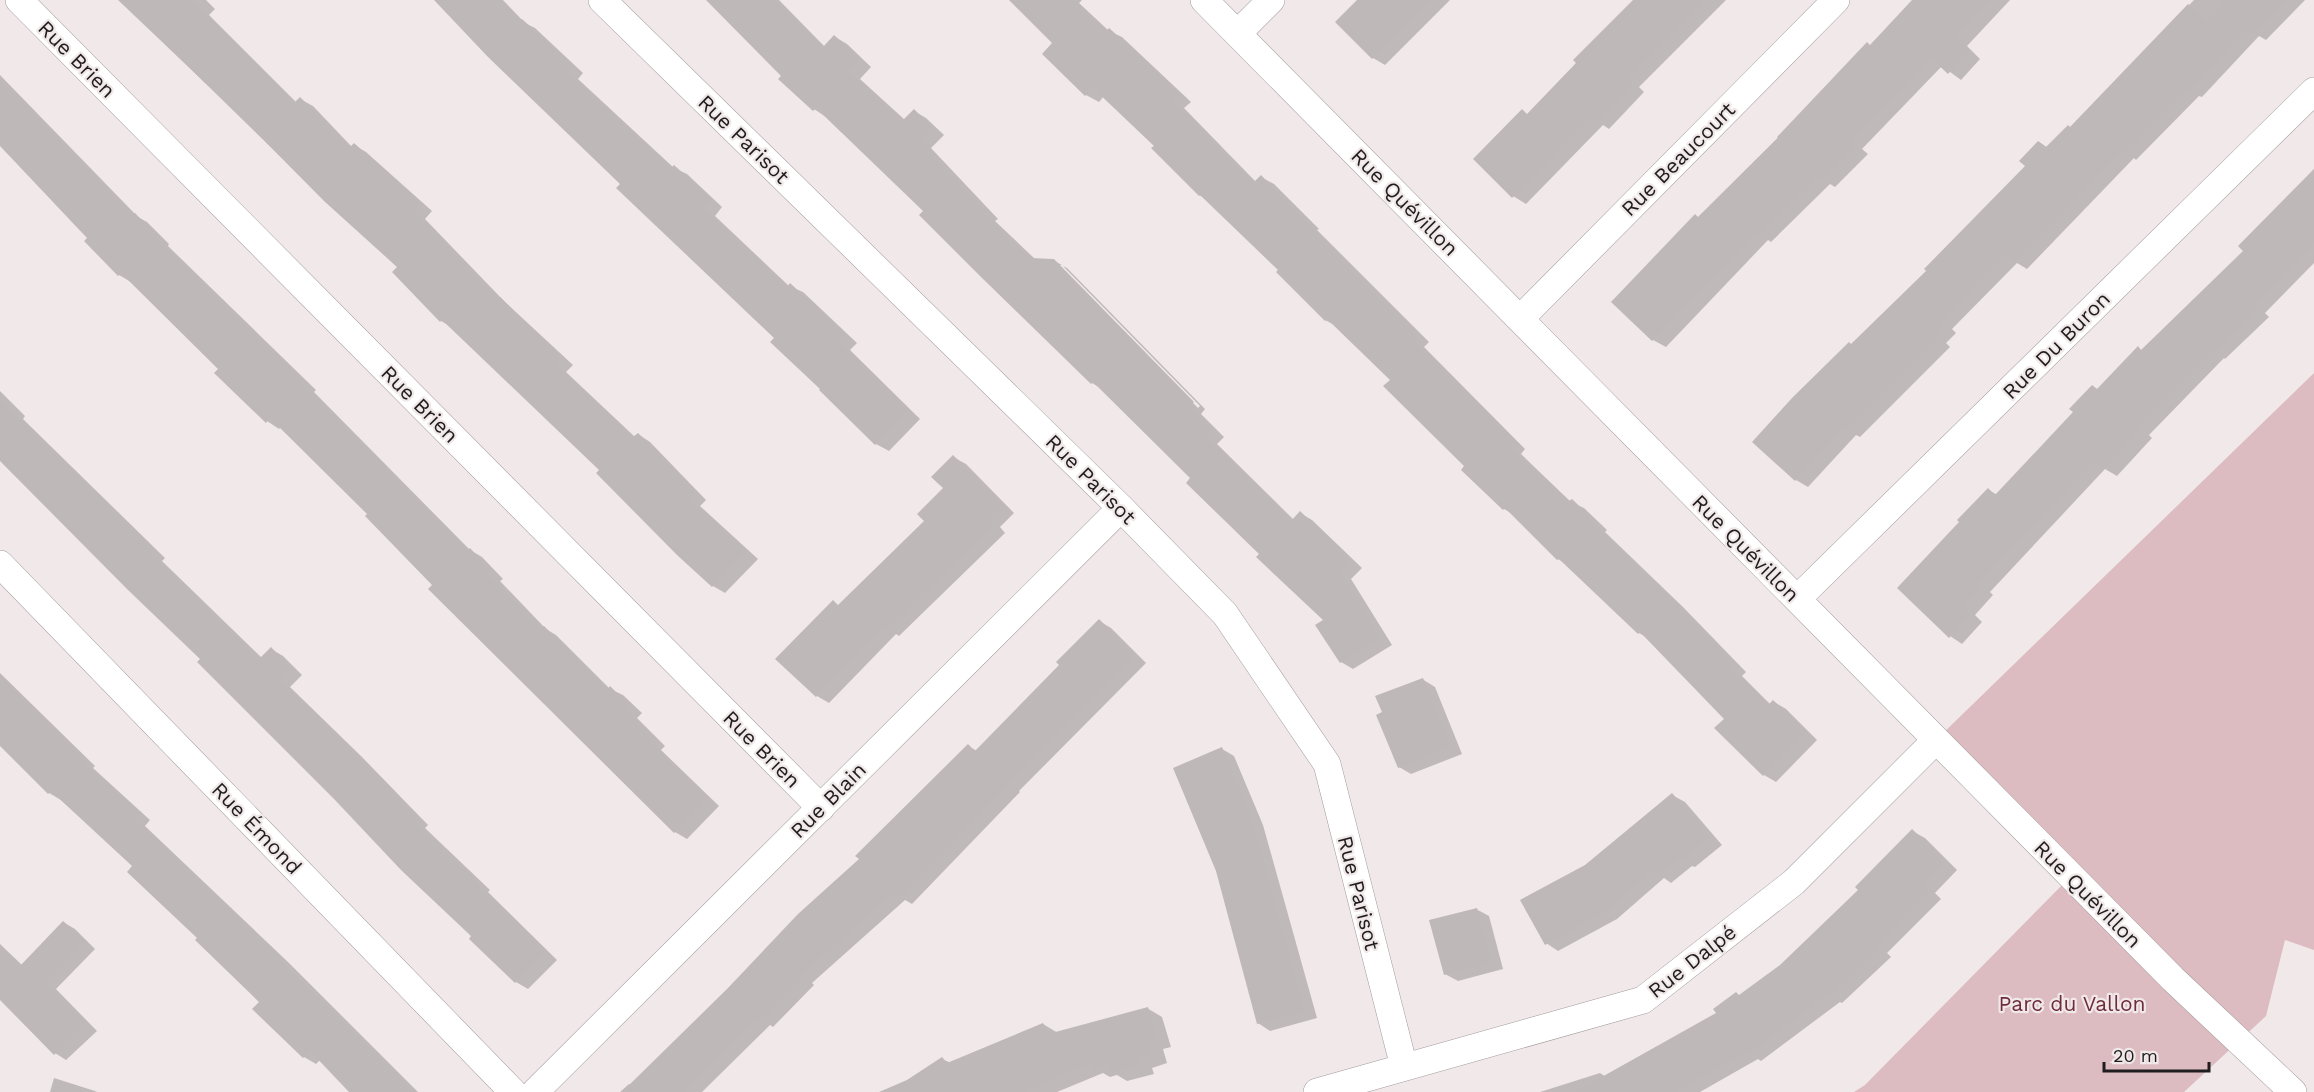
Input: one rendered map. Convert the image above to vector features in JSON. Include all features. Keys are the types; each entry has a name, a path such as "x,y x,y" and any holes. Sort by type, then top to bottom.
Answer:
{"street":[{"name":"Rue Brien","path":"19,0 820,808"},
{"name":"Rue Parisot","path":"602,0 1121,508 1225,614 1326,764 1404,1067"},
{"name":"Rue Quévillon","path":"1204,0 2173,979 2293,1092"},
{"path":"1238,33 1271,0"},
{"name":"Rue Beaucourt","path":"1520,319 1836,0"},
{"name":"Rue Du Buron","path":"1797,599 2314,91"},
{"name":"Rue Blain","path":"535,1092 1121,508"},
{"name":"Rue Émond","path":"0,564 513,1092"},
{"name":"Rue Dalpé","path":"1317,1092 1643,1000 1794,882 1936,740"}],"green space":[{"name":"Parc du Vallon","path":"2314,373 2314,950 2285,940 2266,1016 2184,1092 1854,1092 1865,1085 2071,876 1936,740"}],"building":[{"path":"118,0 190,0 294,103 300,97 350,147 354,143 421,203 414,211 498,299 500,297 561,357 555,364 633,437 638,433 695,492 689,498 746,551 712,587 596,473 599,470 442,320 440,322 392,272 397,267 324,201 237,113"},
{"path":"434,0 500,0 520,21 522,19 572,65 566,71 671,168 674,165 711,199 703,208 787,287 790,283 846,335 838,342 909,411 875,445 770,342 774,338 616,188 620,184 487,56"},
{"path":"706,0 775,0 823,47 834,35 860,59 848,71 902,121 914,109 932,128 920,141 986,211 984,214 1030,258 1054,259 1194,402 1190,406 1213,429 1205,436 1291,521 1300,511 1350,560 1339,571 1381,638 1340,663 1315,625 1323,620 1256,557 1259,554 1186,483 1190,478 919,215 923,211 816,108 813,111 778,79 781,76"},
{"path":"1009,0 1073,0 1106,31 1109,28 1140,56 1179,94 1173,101 1253,183 1261,175 1368,286 1418,334 1413,339 1514,441 1509,446 1558,492 1569,501 1572,499 1596,522 1594,524 1735,664 1730,668 1768,705 1773,700 1806,732 1763,776 1714,728 1724,719 1640,632 1638,634 1559,559 1557,560 1505,508 1503,510 1461,470 1464,466 1383,386 1390,380 1327,319 1325,321 1276,272 1278,270 1199,196 1151,148 1154,146 1093,88 1085,96 1042,54 1052,43"},
{"path":"1357,0 1431,0 1372,59 1335,22"},
{"path":"1633,0 1707,0 1627,79 1633,84 1595,123 1590,118 1512,198 1473,159 1522,109 1527,114 1576,63 1573,60"},
{"path":"1912,0 1991,0 1955,38 1969,51 1948,74 1931,58 1851,141 1856,146 1822,181 1818,177 1758,236 1755,234 1652,341 1611,302 1695,214 1698,217 1778,138 1867,42 1870,45"},
{"path":"2218,0 2286,0 2253,34 2247,29 2189,91 2187,89 2123,154 2121,152 2014,263 2006,254 1941,321 1945,325 1934,335 1938,339 1846,431 1843,429 1795,481 1752,442 1792,398 1926,271 1924,269 2025,166 2019,161 2038,141 2046,147 2068,125 2070,127 2188,4 2207,21 2223,5"},
{"path":"0,79 132,215 135,213 157,236 156,238 304,382 302,384 467,551 470,548 491,571 488,574 541,628 544,626 607,690 610,686 630,706 626,710 654,738 650,742 708,799 674,833 428,589 432,585 365,516 367,514 270,418 266,423 214,373 218,369 121,273 118,276 84,241 87,238 0,146"},
{"path":"2314,169 2314,243 2254,305 2257,309 2137,427 2140,430 2103,470 2094,461 1978,584 1982,587 1963,607 1971,614 1949,638 1897,588 1988,488 1995,495 2073,412 2069,409 2092,385 2097,389 2138,346 2141,350 2243,251 2238,246"},
{"path":"0,400 154,550 150,553 259,659 271,647 290,667 279,679 417,817 413,820 546,952 515,983 469,939 471,936 401,870 335,800 197,662 200,659 0,461"},
{"path":"953,455 1003,505 988,519 994,525 886,630 883,627 816,697 775,659 833,600 838,605 924,521 917,514 943,488 931,477"},
{"path":"1099,619 1135,655 1007,783 1009,784 899,898 893,893 801,975 803,977 760,1021 757,1019 683,1092 622,1092 727,989 798,914 859,859 855,856 968,744 975,751 1059,665 1056,662"},
{"path":"0,675 83,758 82,760 139,812 134,818 277,954 276,956 415,1092 349,1092 310,1051 303,1058 252,1009 259,1002 195,940 197,938 127,872 132,866 51,791 48,794 0,746"},
{"path":"1423,678 1451,747 1398,768 1376,715 1382,712 1375,696"},
{"path":"1222,747 1251,816 1305,1012 1257,1024 1216,871 1173,768"},
{"path":"1672,793 1710,837 1682,861 1679,859 1658,877 1653,871 1605,912 1545,945 1520,900 1585,865"},
{"path":"1912,829 1946,862 1923,885 1929,891 1876,946 1880,949 1829,997 1827,995 1747,1055 1746,1053 1675,1092 1575,1092 1716,1013 1713,1009 1736,992 1739,995 1780,965 1858,890 1855,887"},
{"path":"1477,908 1491,963 1444,975 1429,920"},
{"path":"63,921 85,941 46,982 86,1023 54,1055 0,1000 0,947 20,966"},
{"path":"1148,1007 1156,1038 1148,1040 1152,1055 1138,1059 1140,1065 1111,1073 1108,1065 1094,1069 1092,1063 1023,1092 879,1092 907,1080 942,1057 947,1063 1043,1023 1048,1034"}]}
